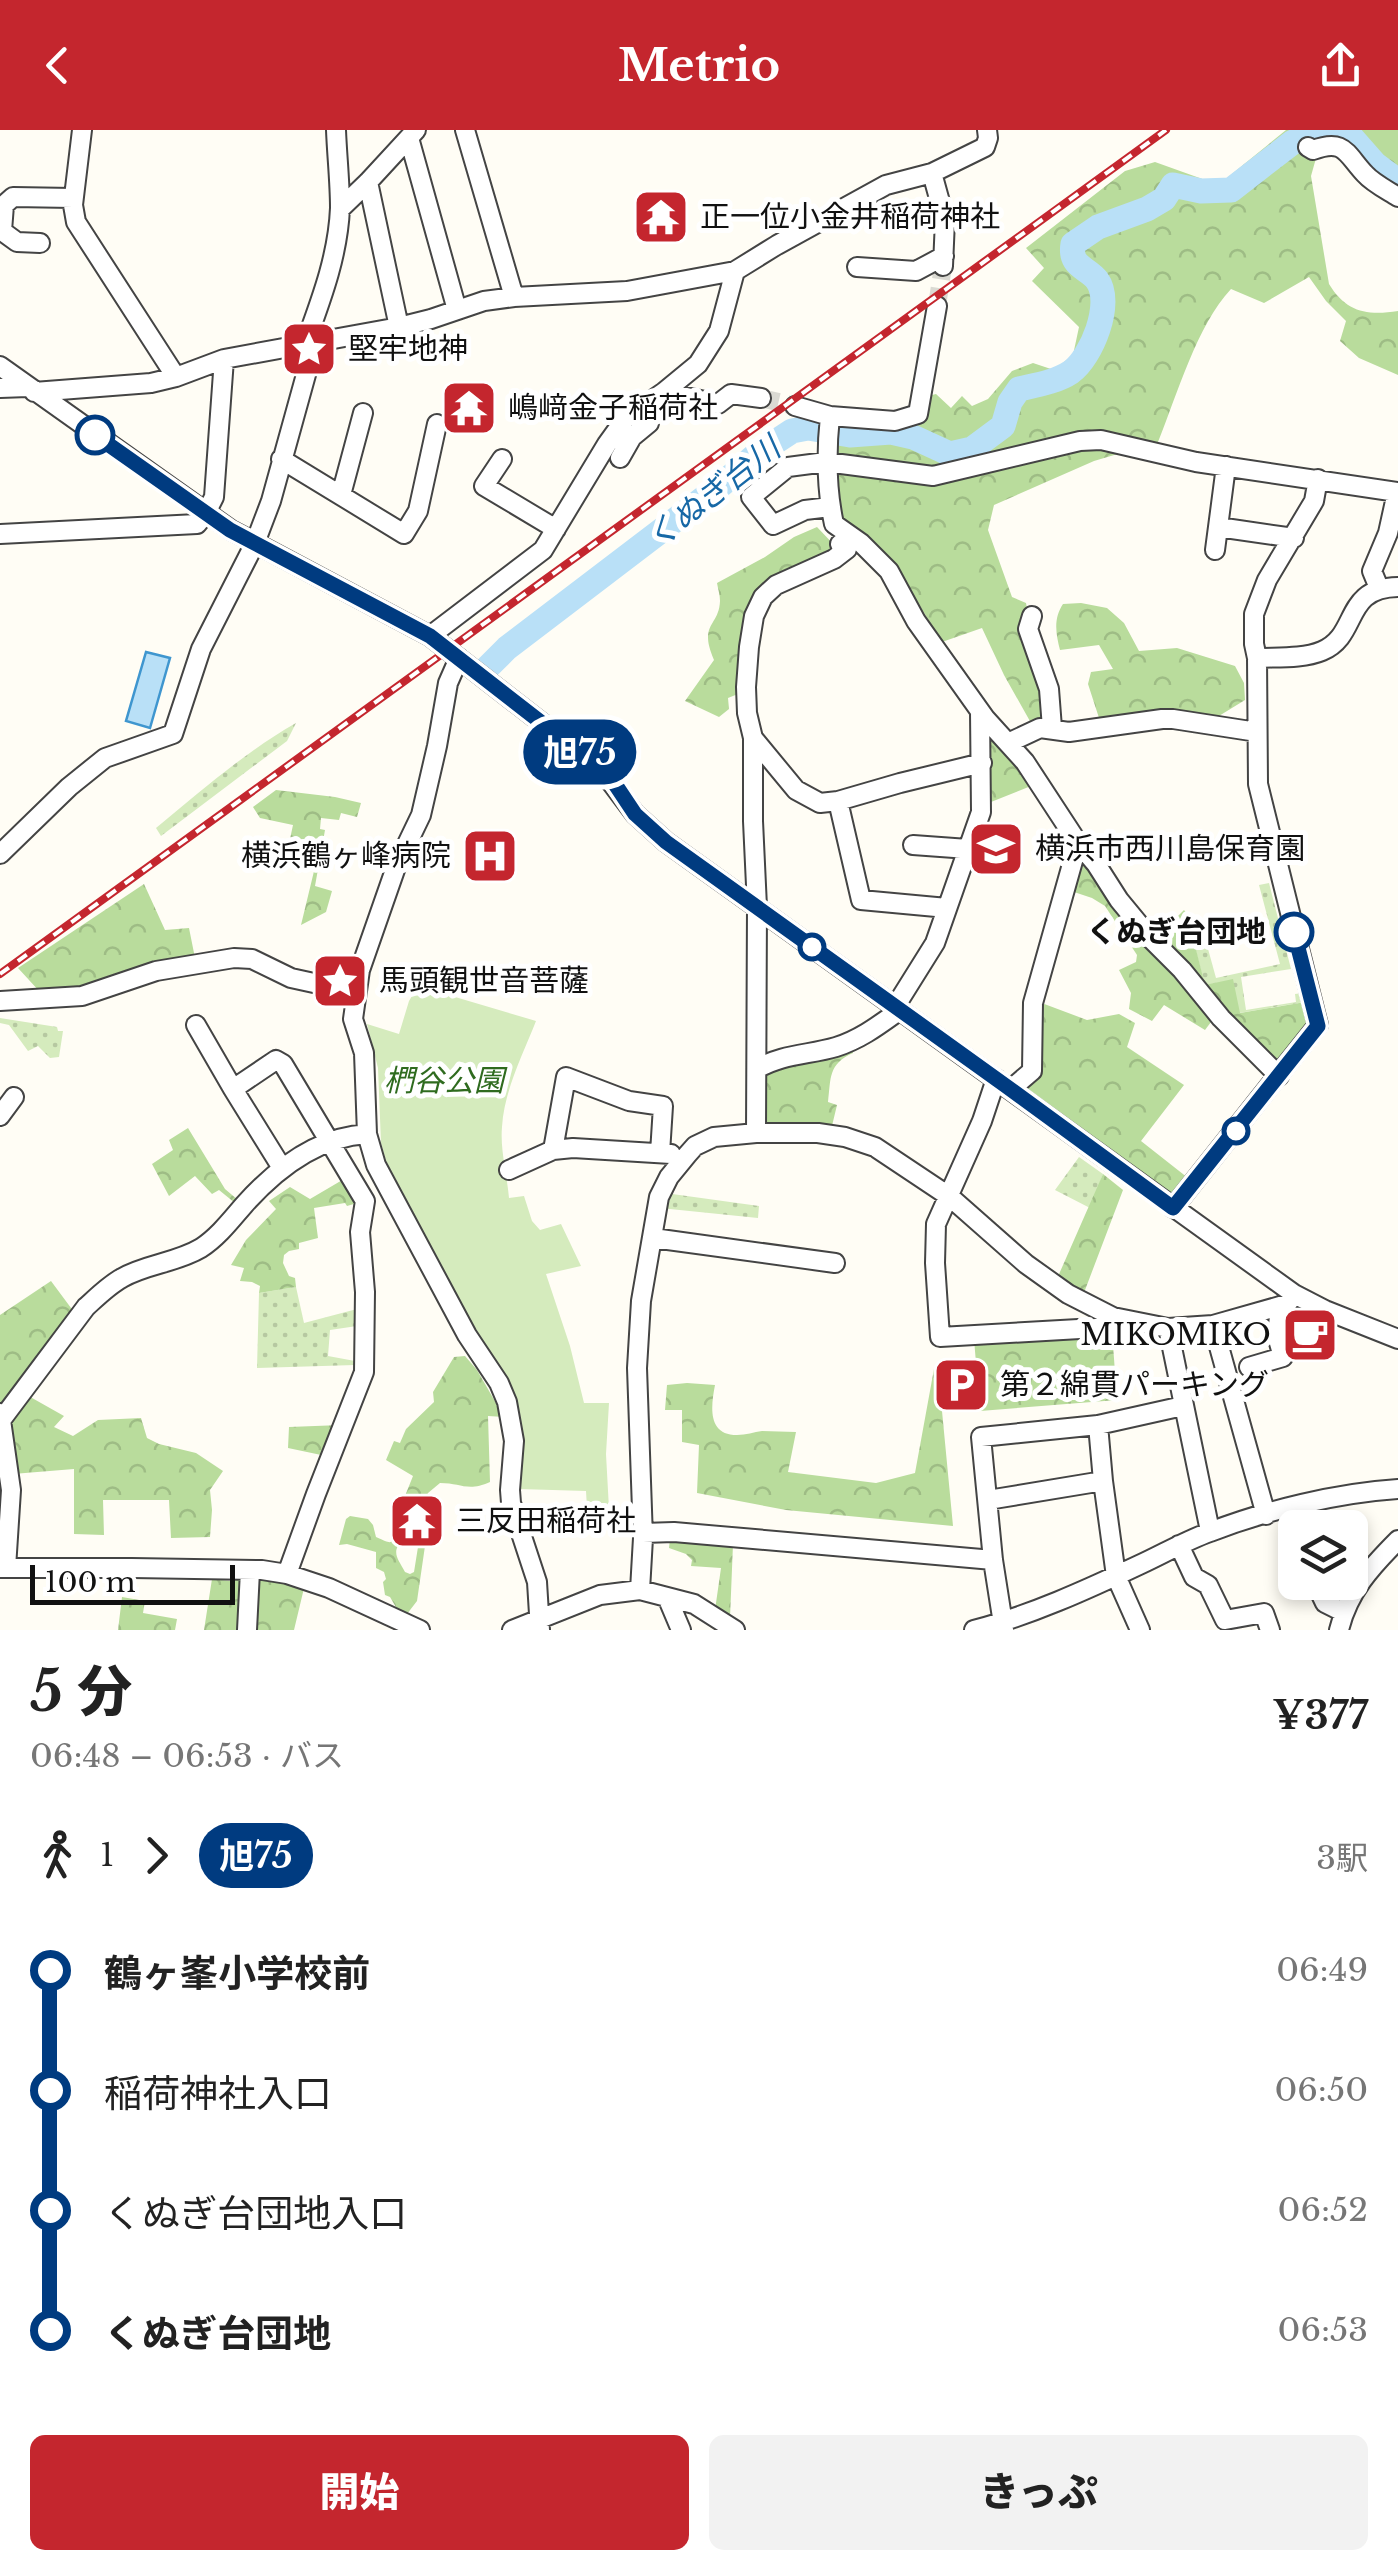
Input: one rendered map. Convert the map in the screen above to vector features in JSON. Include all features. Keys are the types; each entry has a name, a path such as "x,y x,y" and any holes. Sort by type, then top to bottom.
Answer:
{"street":[{"path":"82,130 74,198 76,222 176,377"},
{"path":"0,854 105,758 172,734 201,649 255,543 271,501 336,246 340,209 336,130"},
{"path":"464,130 514,297"},
{"path":"0,388 31,390 151,383 224,359 398,327 484,301 627,291 735,271 886,185 932,173 985,147 988,134 1009,130"},
{"path":"340,209 413,134"},
{"path":"413,134 457,310"},
{"path":"1308,147 1314,150 1338,146 1349,151 1366,176 1398,196"},
{"path":"858,268 916,271 944,261 945,220 932,173"},
{"path":"368,182 398,327"},
{"path":"40,243 17,242 2,231 4,205 13,197 74,198"},
{"path":"430,636 542,550 624,420 698,364 719,332 735,271"},
{"path":"795,406 828,427 895,421 918,414 938,306"},
{"path":"0,534 196,524 214,498 224,359"},
{"path":"0,366 230,530 430,636 601,769 652,832 1173,1208 1287,1300 1325,1310 1398,1339"},
{"path":"664,392 718,404 730,394 761,398"},
{"path":"620,458 632,437 649,423 650,414 644,406"},
{"path":"341,495 362,413"},
{"path":"281,459 404,534 418,511 437,424"},
{"path":"756,1132 757,907 752,738 747,713 749,647 754,616 763,597 776,585 847,550 833,527 826,462 828,427"},
{"path":"1257,658 1324,651 1338,640 1367,594 1389,588 1372,570 1388,533 1397,492 1196,462 1101,440 1080,441 933,476 826,462 788,467 751,497 773,526 805,510 861,543 889,570 916,621 980,711 1025,762 1120,900 1222,1018 1279,1076"},
{"path":"502,459 484,486 556,528"},
{"path":"1216,550 1226,466"},
{"path":"1173,1208 1318,1026 1261,801 1254,614 1268,580 1314,501 1318,479"},
{"path":"1218,527 1294,538"},
{"path":"1032,616 1028,629 1048,690 1052,728"},
{"path":"460,658 448,683 420,815 396,867 360,970 353,1019 366,1066 369,1147 467,1335 508,1402 514,1441 511,1503 537,1582 540,1624"},
{"path":"757,1069 790,1054 830,1049 859,1039 898,1009 935,943 981,812 980,711"},
{"path":"1008,743 1040,728 1069,732 1174,719 1257,732"},
{"path":"752,738 796,790 820,803 982,762"},
{"path":"838,801 861,900 948,908"},
{"path":"1078,842 1033,1003 1032,1071 1004,1084 982,1121 936,1224 940,1337 1114,1327 1113,1317"},
{"path":"913,845 968,849"},
{"path":"0,1001 82,996 156,971 234,958 252,959 291,978 355,992"},
{"path":"196,1025 282,1168"},
{"path":"233,1089 276,1060 283,1064 364,1201 360,1232 366,1292 364,1372 287,1574"},
{"path":"553,1150 566,1077 629,1100 663,1106 660,1154"},
{"path":"0,1116 14,1097"},
{"path":"640,1590 641,1300 658,1197 686,1155 714,1137 756,1132 818,1133 875,1147 950,1197 1068,1294 1113,1317 1168,1328 1213,1325 1287,1300"},
{"path":"367,1134 347,1135 282,1168 202,1248 122,1278 86,1307 1,1416 11,1490 3,1568 250,1570 287,1574 329,1588 420,1630"},
{"path":"509,1170 553,1150 573,1148 686,1155"},
{"path":"654,1238 834,1262"},
{"path":"1249,1367 1283,1357 1277,1336 1287,1300"},
{"path":"1213,1325 1266,1515"},
{"path":"1168,1328 1210,1531"},
{"path":"1003,1626 982,1437 1098,1425 1183,1406"},
{"path":"1098,1425 1116,1576 1140,1630"},
{"path":"988,1500 1102,1481"},
{"path":"974,1630 1003,1626 1210,1531 1290,1507 1365,1491 1398,1489"},
{"path":"642,1533 674,1532 993,1560"},
{"path":"1324,1600 1341,1621 1356,1588 1398,1540"},
{"path":"1179,1545 1194,1577 1208,1585 1225,1620 1264,1613 1270,1630"},
{"path":"247,1630 250,1570"},
{"path":"512,1630 540,1624 600,1596 640,1590 694,1604 734,1630"},
{"path":"667,1597 682,1630"}],"green space":[{"path":"1286,130 1398,130 1398,193 1320,144 1311,176 1329,284 1343,301 1358,310 1398,311 1398,375 1359,358 1340,341 1346,321 1309,277 1264,303 1231,289 1198,341 1158,442 1094,461 994,505 988,530 1012,597 1026,603 1047,721 1031,723 982,628 942,642 902,577 838,521 835,427 887,430 919,421 924,397 936,394 951,408 962,396 972,406 988,399 1012,371 1033,363 1054,370 1073,355 1079,327 1032,281 1044,268 1026,248 1125,171 1155,162 1208,181 1227,178"},
{"path":"817,527 838,549 766,587 738,694 728,698 729,709 719,717 685,701 714,660 708,639 719,609 717,583"},
{"path":"1063,604 1107,608 1124,623 1139,651 1177,648 1235,666 1244,683 1245,700 1214,719 1100,721 1088,684 1091,672 1113,669 1099,645 1060,650 1057,638"},
{"path":"296,723 287,741 161,836 156,828 241,759"},
{"path":"984,725 1031,786 986,804"},
{"path":"276,790 361,803 357,817 341,813 339,820 321,818 320,829 325,830 315,886 332,891 326,912 301,925 315,867 287,853 293,825 260,818 253,807"},
{"path":"1080,851 1151,943 1184,910 1205,985 1233,979 1240,1013 1305,1002 1307,1028 1271,1073 1211,1022 1205,1030 1164,1005 1152,1021 1129,1009 1131,993 1119,970 1136,962 1137,955 1105,906 1068,890"},
{"path":"1269,883 1291,969 1241,977 1246,1010 1296,1002 1295,994 1303,993 1305,1002 1239,1013 1205,986 1190,928 1202,927 1216,978 1280,964 1259,885"},
{"path":"144,884 165,930 189,928 195,958 146,967 72,989 40,992 18,968"},
{"name":"椚谷公園","path":"418,986 536,1021 504,1113 502,1144 509,1198 524,1196 532,1221 540,1230 561,1224 581,1266 546,1274 584,1403 609,1403 609,1509 587,1508 586,1491 519,1489 521,1428 513,1391 472,1323 386,1161 381,1143 378,1068 367,1024 399,1034"},
{"path":"1039,1002 1087,1020 1119,1014 1135,1023 1127,1047 1184,1085 1141,1141 1188,1178 1174,1194 1165,1194 1023,1088"},
{"path":"0,1018 57,1027 63,1031 59,1057 50,1058 38,1046 28,1051 9,1025 0,1023"},
{"path":"853,1046 853,1053 839,1062 832,1073 828,1102 837,1105 831,1130 761,1128 760,1076 771,1065"},
{"path":"188,1128 225,1189 238,1200 235,1203 219,1190 212,1194 195,1176 169,1196 152,1164 173,1150 169,1140"},
{"path":"1079,1157 1103,1174 1090,1208 1055,1190"},
{"path":"1103,1174 1123,1190 1082,1298 1056,1281"},
{"path":"344,1179 357,1203 314,1208 318,1238 299,1243 299,1249 284,1255 283,1263 289,1276 295,1278 296,1287 259,1293 260,1286 240,1281 244,1268 231,1265 246,1240 276,1209 269,1201 290,1187 310,1199"},
{"path":"665,1193 759,1206 758,1218 660,1208"},
{"path":"51,1281 74,1312 2,1411 0,1315"},
{"path":"296,1287 304,1323 357,1309 357,1326 330,1330 328,1356 355,1361 355,1365 257,1368 259,1293"},
{"path":"1112,1331 1117,1400 980,1411 974,1339"},
{"path":"465,1356 504,1417 488,1416 490,1482 470,1487 440,1483 421,1506 403,1501 413,1476 386,1460 394,1441 400,1443 406,1429 434,1402 433,1392 454,1357"},
{"path":"934,1369 952,1395 952,1409 942,1411 953,1526 786,1510 697,1493 699,1445 682,1442 682,1410 665,1410 667,1385 715,1385 712,1410 720,1430 737,1435 796,1432 788,1472 876,1483 915,1473"},
{"path":"25,1394 64,1416 54,1427 73,1436 98,1420 141,1418 147,1438 196,1453 223,1471 210,1490 210,1537 171,1538 169,1500 103,1500 104,1535 74,1534 74,1469 13,1474 5,1420"},
{"path":"341,1425 326,1456 288,1448 289,1427"},
{"path":"350,1516 368,1519 376,1537 386,1541 391,1542 401,1534 397,1555 410,1574 414,1572 418,1547 425,1546 417,1601 407,1614 400,1614 385,1595 386,1579 384,1572 376,1568 376,1552 339,1545"},
{"path":"670,1539 733,1544 730,1618 715,1610 721,1568 691,1566 692,1560 686,1554 669,1548"},
{"path":"239,1573 305,1584 294,1630 204,1630 212,1579 230,1581"},
{"path":"122,1597 145,1601 143,1613 177,1619 175,1630 118,1630"}],"water":[{"path":"146,652 170,658 150,728 126,721"}],"waterway":[{"name":"くぬぎ台川","path":"488,667 507,648 792,431 808,428 850,435 891,432 913,437 950,454 972,449 1003,426 1010,402 1019,389 1071,372 1092,343 1102,316 1102,290 1097,280 1076,262 1073,244 1098,227 1164,199 1173,185 1201,191 1231,190 1293,142 1315,133 1336,132 1353,139 1375,164 1398,181"}],"tunnel":[{"path":"937,306 943,266"},
{"path":"761,398 795,406"}],"railway":[{"path":"0,974 1166,130"}],"bus line":[{"name":"旭75","path":"95,435 230,530 430,636 601,769 652,832 1173,1208 1318,1026 1294,932"}],"place":[{"name":"正一位小金井稲荷神社","path":"661,217"},
{"name":"堅牢地神","path":"309,349"},
{"name":"嶋﨑金子稲荷社","path":"469,408"},
{"name":"横浜市西川島保育園","path":"996,849"},
{"name":"横浜鶴ヶ峰病院","path":"490,856"},
{"name":"くぬぎ台団地","path":"1294,932"},
{"name":"馬頭観世音菩薩","path":"340,981"},
{"name":"MIKOMIKO","path":"1310,1335"},
{"name":"第２綿貫パーキング","path":"961,1385"},
{"name":"三反田稲荷社","path":"417,1521"}]}
